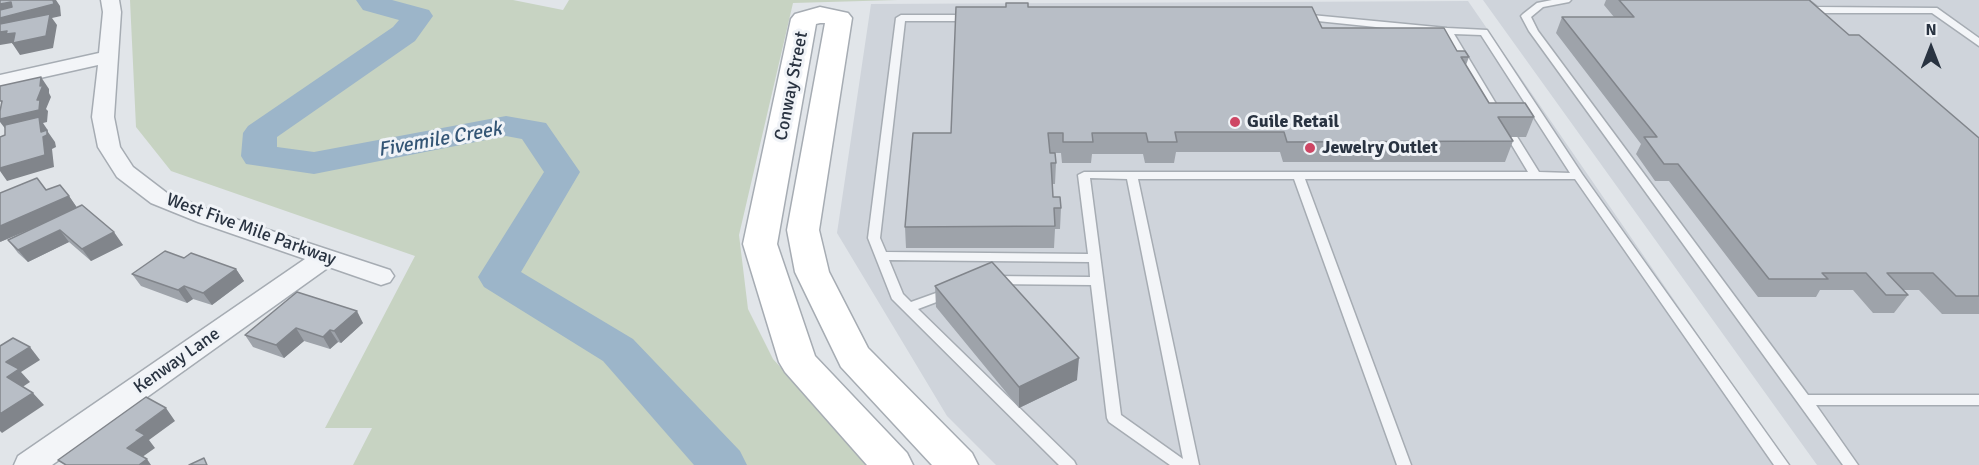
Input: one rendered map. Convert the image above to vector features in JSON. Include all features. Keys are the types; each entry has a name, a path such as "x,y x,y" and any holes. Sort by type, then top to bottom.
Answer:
{"street":[{"name":"West Five Mile Parkway","path":"110,0 112,12 110,57 104,117 109,147 125,172 159,198 206,217 381,276"},
{"name":"Conway Street","path":"892,465 798,362 760,244 804,19 820,15 839,18 803,230 813,272 854,357 957,465"},
{"path":"0,81 110,57"},
{"name":"Kenway Lane","path":"29,465 326,257"}],"lane":[{"path":"1566,0 1540,5 1526,16 1534,31 1851,465"},
{"path":"1802,0 1831,24"},
{"path":"1921,0 1979,43"},
{"path":"1815,10 1934,10"},
{"path":"1284,18 1320,17 1447,31 1484,32 1578,176 1782,465"},
{"path":"985,18 901,18 873,238 897,296 1069,465"},
{"path":"1447,31 1503,123"},
{"path":"1512,137 1536,177"},
{"path":"1298,174 1404,465"},
{"path":"1181,465 1114,418 1084,175 1578,176"},
{"path":"1132,175 1192,465"},
{"path":"881,256 1094,258"},
{"path":"909,307 985,279 1097,280"},
{"path":"1804,400 1979,400"}],"shaded area":[{"path":"1483,0 1979,0 1979,465 1817,465"},
{"path":"1468,1 1788,465 996,465 947,416 837,233 871,4"}],"green space":[{"path":"130,0 513,0 563,10 569,0 898,0 793,3 739,235 748,309 773,359 870,465 353,465 372,428 325,428 415,256 171,171 136,127"}],"building":[{"path":"0,0 53,0 54,4 0,18 0,10 12,7 11,2 0,4"},
{"path":"1619,0 1809,0 1849,35 1859,35 1979,138 1979,296 1956,296 1933,273 1887,273 1908,295 1886,295 1866,273 1822,273 1828,279 1769,279 1678,164 1664,164 1644,137 1657,137 1562,17 1634,17"},
{"path":"1006,3 1028,3 1028,7 1312,7 1322,28 1444,28 1457,51 1465,51 1469,57 1461,57 1489,103 1525,103 1534,117 1498,117 1513,141 1287,142 1284,132 1175,132 1177,142 1148,142 1146,133 1092,133 1093,142 1063,142 1063,133 1048,133 1050,153 1055,153 1056,163 1051,163 1053,197 1060,197 1061,208 1054,208 1055,226 905,227 913,133 951,133 956,7 1006,7"},
{"path":"50,14 46,36 13,43 15,33 0,32 0,24"},
{"path":"41,77 40,86 43,85 37,100 40,100 39,110 0,119 2,101 0,101 0,86"},
{"path":"39,117 41,132 47,130 47,135 43,137 45,155 0,168 0,137 5,135 5,125"},
{"path":"37,178 46,190 60,185 69,196 0,226 0,193"},
{"path":"82,205 114,232 82,249 60,230 18,250 8,240"},
{"path":"165,251 184,258 191,253 236,269 203,293 184,286 178,290 132,274"},
{"path":"992,262 1079,358 1019,387 935,286"},
{"path":"297,292 357,311 334,331 330,330 323,337 296,328 276,345 245,335"},
{"path":"13,338 30,347 6,362 19,369 7,377 33,393 0,414 0,346"},
{"path":"146,397 166,408 136,430 145,435 127,448 147,459 139,465 66,465 58,460"},
{"path":"204,458 207,465 189,465"}],"waterway":[{"name":"Fivemile Creek","path":"371,0 373,4 418,16 404,34 260,133 259,156 314,163 506,126 534,130 562,172 498,277 618,350 723,465"}],"place":[{"name":"Guile Retail","path":"1235,122"},
{"name":"Jewelry Outlet","path":"1310,148"}]}
